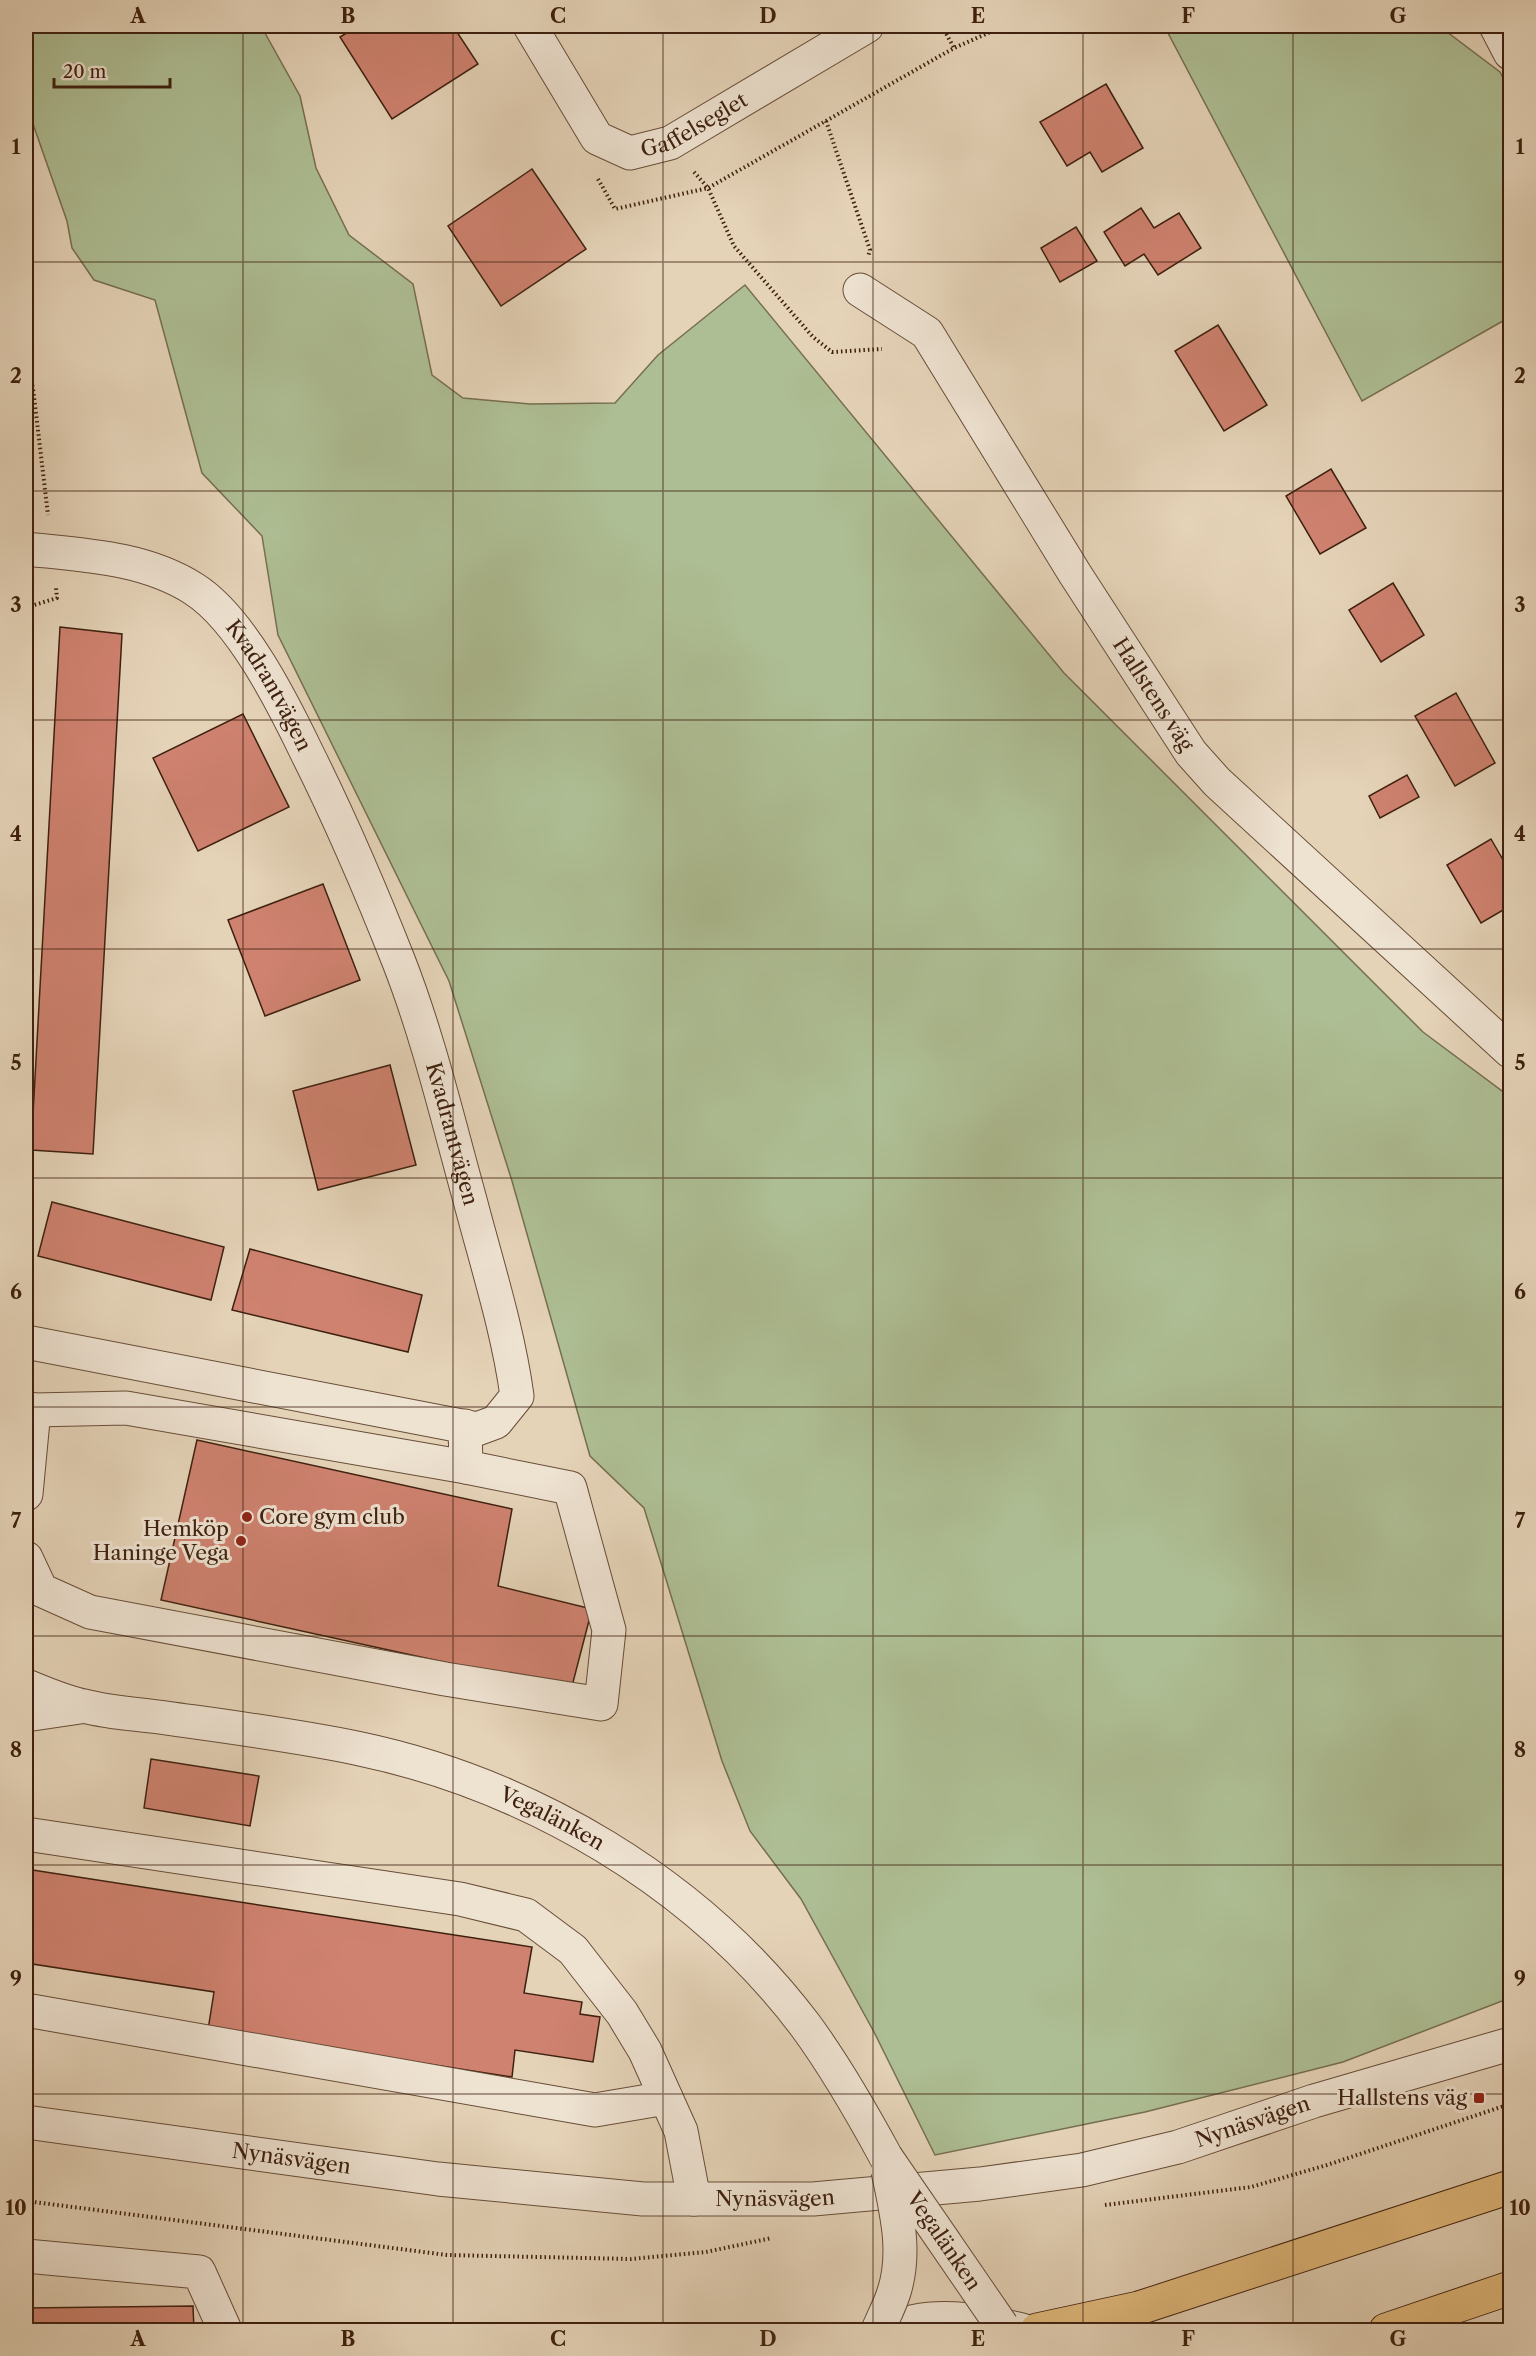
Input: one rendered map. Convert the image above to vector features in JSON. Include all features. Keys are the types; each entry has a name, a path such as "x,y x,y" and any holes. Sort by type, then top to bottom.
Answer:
{"highway":[{"path":"1037,2331 1138,2308 1510,2187"},
{"path":"1386,2331 1510,2288"}],"street":[{"name":"Gaffelseglet","path":"530,26 597,138 630,153 669,143 867,26"},
{"path":"1496,26 1510,53"},
{"name":"Hallstens väg","path":"860,290 927,333 1075,574 1191,753 1217,782 1510,1050"},
{"name":"Kvadrantvägen","path":"26,549 91,556 153,568 195,590 231,625 286,709 333,807 399,963 432,1062 504,1328 517,1396 496,1422 477,1429 26,1342"},
{"path":"26,1494 30,1409 126,1408 466,1467 570,1488 609,1630 601,1704 446,1679 90,1612 41,1590 26,1558"},
{"path":"465,1426 466,1467"},
{"name":"Vegalänken","path":"26,1686 84,1707 268,1732 355,1748 428,1765 500,1791 565,1822 629,1861 694,1911 759,1971 804,2024 848,2087 886,2157 1012,2328"},
{"name":"Vegalänken","path":"26,1715 84,1707"},
{"path":"26,1834 460,1899 526,1915 573,1950 622,2013 645,2050 681,2131 694,2199"},
{"path":"26,2010 595,2110 666,2098"},
{"name":"Nynäsvägen","path":"26,2122 438,2179 643,2199 813,2199 980,2184 1082,2170 1178,2147 1314,2101 1510,2044"},
{"name":"Vegalänken","path":"878,2331 894,2291 899,2265 901,2233 886,2157"},
{"path":"26,2256 199,2272 225,2331"},
{"path":"889,2331 926,2319 963,2319 1012,2328"}],"path":[{"path":"942,26 954,48"},
{"path":"708,188 954,48 1004,26"},
{"path":"826,121 870,250 860,290"},
{"path":"669,143 708,188 734,246 813,337 832,352 894,348"},
{"path":"26,2201 447,2255 631,2259 706,2252 781,2236"}],"green space":[{"path":"26,26 261,26 300,96 316,168 349,235 413,284 432,375 463,398 530,404 615,403 658,355 745,285 1064,673 1423,1032 1510,1097 1510,1998 1343,2062 1145,2112 935,2155 874,2032 801,1899 750,1831 722,1761 644,1508 590,1456 512,1181 449,981 278,635 262,536 202,473 155,300 94,280 72,248 67,221 26,104"},
{"path":"1180,26 1439,26 1500,72 1510,92 1510,317 1362,401 1168,33"}],"building":[{"path":"358,26 453,26 478,64 392,119 340,37"},
{"path":"1106,84 1143,148 1102,172 1090,152 1067,166 1040,122"},
{"path":"532,169 586,249 501,306 448,226"},
{"path":"1141,208 1154,228 1179,213 1201,248 1158,275 1144,254 1125,266 1104,232"},
{"path":"1076,227 1097,261 1060,282 1041,248"},
{"path":"1218,325 1267,405 1224,431 1175,351"},
{"path":"1331,469 1366,528 1320,554 1286,496"},
{"path":"1393,583 1424,635 1381,662 1349,610"},
{"path":"60,627 122,634 93,1154 31,1150"},
{"path":"1456,693 1495,763 1455,786 1415,716"},
{"path":"243,714 289,807 198,851 153,758"},
{"path":"1407,775 1419,797 1380,818 1369,796"},
{"path":"1491,839 1510,872 1510,906 1481,923 1447,865"},
{"path":"323,884 360,980 265,1016 228,920"},
{"path":"390,1065 416,1165 318,1190 293,1091"},
{"path":"52,1202 224,1247 211,1300 38,1256"},
{"path":"250,1249 422,1295 408,1352 232,1310"},
{"path":"197,1440 512,1509 498,1586 592,1609 571,1690 161,1600"},
{"path":"151,1759 259,1776 250,1826 144,1808"},
{"path":"26,1869 532,1947 524,1993 582,2002 580,2014 600,2017 593,2062 515,2050 512,2077 208,2030 214,1992 26,1963"},
{"path":"193,2306 194,2330 26,2330 26,2308"}],"place":[{"name":"Core gym club","path":"247,1517"},
{"name":"Hemköp Haninge Vega","path":"241,1541"},
{"name":"Hallstens väg","path":"1479,2098"}]}
